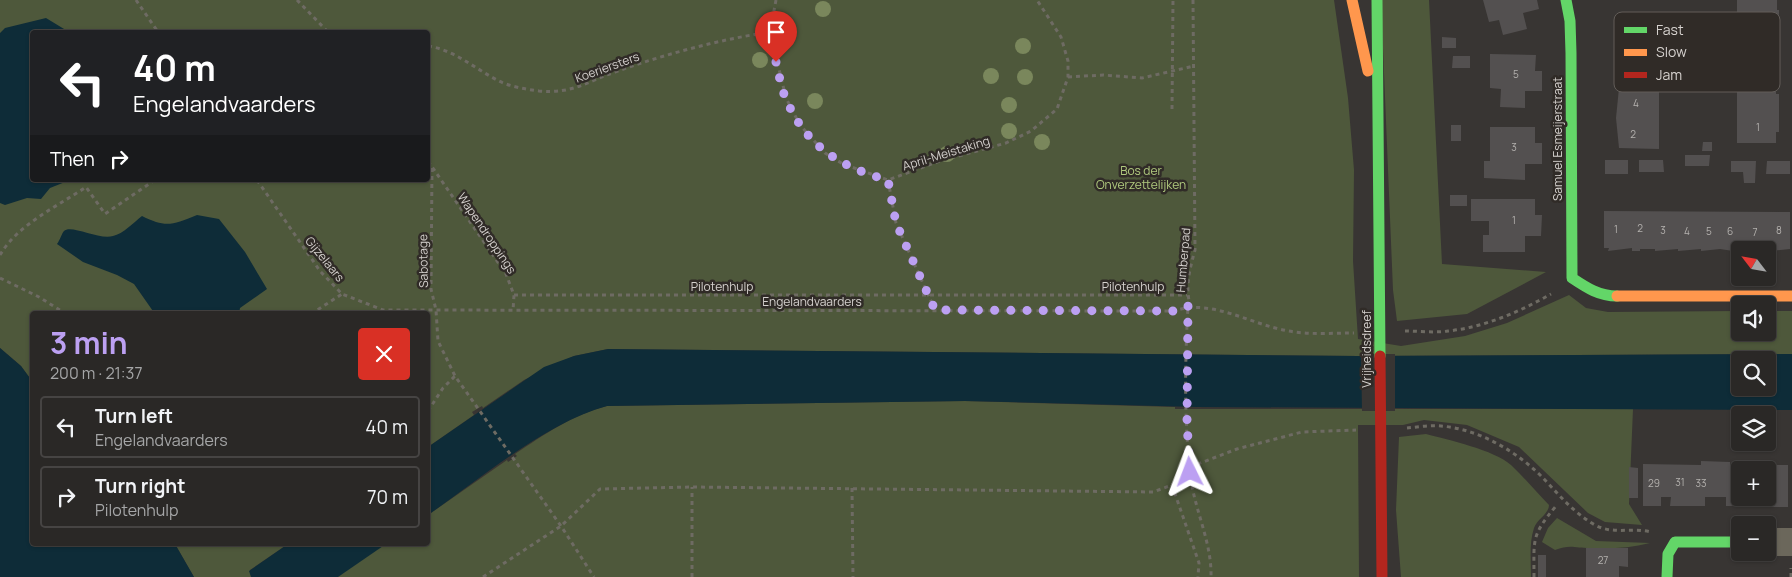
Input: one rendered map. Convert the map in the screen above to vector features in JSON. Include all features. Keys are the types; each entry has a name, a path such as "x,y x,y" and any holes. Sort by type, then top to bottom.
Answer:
{"main road":[{"name":"Vrijheidsdreef","path":"1352,0 1380,121"},
{"name":"Vrijheidsdreef","path":"1378,0 1382,577"},
{"name":"Samuel Esmeijerstraat","path":"1566,0 1570,22 1571,53 1572,278 1589,290 1606,296 1792,296"},
{"path":"1667,577 1668,554 1675,542 1731,542"}],"street":[{"path":"1776,542 1792,542"}],"path":[{"path":"136,0 157,30"},
{"path":"298,0 326,30"},
{"name":"April-Meistaking","path":"776,0 770,32 786,98 808,135 825,153 843,164 888,180 937,162 1006,143 1031,131 1057,109 1068,77 1068,61 1061,36 1037,0"},
{"path":"1172,109 1173,0"},
{"name":"Humberpad","path":"1193,0 1195,250 1188,274 1187,295 1190,305 1188,306 1186,337 1187,423 1190,472 1212,562 1211,577"},
{"name":"Koeriersters","path":"430,47 458,56 498,80 518,88 562,91 582,87 614,72 686,49 770,32"},
{"path":"1068,77 1103,75 1142,78 1194,66"},
{"name":"Wapendroppings","path":"430,164 506,274 514,295 514,311"},
{"name":"Sabotage","path":"432,168 431,289 436,310 438,341 455,376 561,526 594,577"},
{"path":"888,180 896,223 935,310"},
{"path":"0,256 16,236 30,224 86,187 105,214 152,182"},
{"name":"Gijzelaars","path":"258,182 320,271 342,294 383,310 436,310"},
{"path":"0,278 39,297 61,311"},
{"path":"316,311 342,294"},
{"name":"Pilotenhulp","path":"514,295 1187,295"},
{"name":"Engelandvaarders","path":"436,310 1174,311 1188,306"},
{"path":"430,408 443,388 455,376"},
{"path":"1397,429 1441,426 1486,438 1501,445 1521,459 1577,514 1597,526 1609,530 1648,531 1675,542"},
{"path":"1190,467 1237,450 1302,432 1365,430"},
{"path":"483,577 561,526 600,489 692,487 1153,492 1172,485 1190,472"},
{"path":"1172,485 1199,563 1198,577"},
{"path":"692,487 692,577"},
{"path":"852,488 852,577"},
{"path":"1534,577 1534,540 1537,530 1556,506"}],"green space":[{"name":"Bos der Onverzettelijken","path":"0,0 1334,0 1348,98 1354,170 1353,261 1358,339 1401,346 1465,336 1507,323 1569,295 1586,308 1608,312 1731,311 1731,341 1776,341 1776,311 1792,311 1792,354 1776,354 1776,351 1731,351 1731,354 1358,356 608,349 574,356 524,380 483,408 482,406 472,412 474,415 430,446 430,311 30,311 30,378 21,366 0,348"},
{"path":"1381,0 1429,0 1442,264 1546,272 1467,314 1397,321 1393,290"},
{"path":"965,401 1175,407 1175,409 1633,409 1629,504 1642,525 1605,522 1588,513 1519,447 1467,425 1424,420 1403,425 1358,425 1359,577 335,577 382,546 430,546 430,514 507,460 508,462 517,456 515,454 548,432 582,414 607,406"},
{"path":"1426,434 1471,446 1503,460 1511,465 1549,505 1532,534 1531,577 1401,577 1396,510 1399,437"},
{"path":"1557,518 1596,541 1650,543 1620,548 1569,547 1555,550 1542,542 1548,528"},
{"path":"176,546 285,546 250,570 251,577 194,577"}],"water":[{"path":"46,18 66,30 30,30 30,182 65,182 50,188 41,199 27,198 5,205 0,203 0,33 5,28"},
{"path":"197,215 219,219 245,252 267,289 240,308 240,311 153,311 134,284 117,275 83,262 57,244 63,232 68,229 107,237 117,235 142,216 163,224 181,221"},
{"path":"0,348 21,366 30,378 30,546 176,546 194,577 0,577"},
{"path":"608,349 1358,356 1731,354 1731,396 1776,396 1776,354 1792,354 1792,410 1776,410 1776,406 1731,406 1731,410 1197,407 965,401 607,406 584,414 538,438 430,514 430,446 544,367 574,356"},
{"path":"285,546 383,546 338,577 251,577 249,571"}],"pier":[{"path":"1361,354 1395,354 1395,411 1362,411"}],"building":[{"path":"1483,0 1537,0 1539,9 1523,13 1527,29 1503,35 1499,20 1489,22"},
{"path":"1737,0 1777,0 1777,10 1779,10 1779,12 1737,12"},
{"path":"1442,37 1456,38 1456,48 1442,48"},
{"path":"1490,54 1536,55 1535,71 1542,71 1542,91 1525,91 1525,108 1500,107 1501,89 1490,88"},
{"path":"1453,56 1470,56 1470,68 1452,68"},
{"path":"1619,92 1659,92 1659,149 1619,148 1616,118"},
{"path":"1737,92 1776,92 1776,94 1779,94 1779,132 1776,132 1776,143 1737,143"},
{"path":"1451,125 1461,125 1461,141 1451,141"},
{"path":"1490,127 1535,127 1535,143 1542,143 1542,164 1525,164 1525,180 1484,178 1484,161 1490,161"},
{"path":"1703,142 1712,142 1712,151 1702,151"},
{"path":"1685,155 1710,155 1709,166 1685,166"},
{"path":"1605,160 1628,160 1628,174 1605,174"},
{"path":"1639,160 1663,160 1664,172 1639,172"},
{"path":"1731,161 1756,161 1755,183 1744,183 1743,172 1731,172"},
{"path":"1767,161 1790,161 1790,174 1766,174"},
{"path":"1450,195 1467,195 1467,206 1450,206"},
{"path":"1471,199 1535,199 1535,215 1542,215 1541,236 1525,236 1525,252 1483,252 1483,235 1489,235 1489,221 1471,221"},
{"path":"1604,211 1790,212 1790,249 1776,250 1776,241 1731,241 1731,251 1720,249 1701,251 1701,249 1678,251 1678,249 1655,251 1655,249 1640,249 1640,251 1632,251 1632,248 1608,251 1609,248 1604,248"},
{"path":"1701,461 1730,462 1731,506 1726,506 1726,497 1705,497 1705,506 1670,506 1671,497 1661,497 1661,506 1643,506 1643,464 1701,465"},
{"path":"1776,465 1788,465 1788,507 1770,507 1776,506"},
{"path":"1629,467 1638,468 1638,498 1629,498"},
{"path":"1586,548 1628,548 1628,567 1619,566 1619,577 1586,577"},
{"path":"1538,555 1546,555 1546,577 1538,577"}],"traffic: fast":[{"path":"1377,0 1380,356"},
{"path":"1566,0 1570,21 1571,53 1572,278 1599,293 1617,296"},
{"path":"1667,577 1668,554 1675,542 1731,542"}],"traffic: slow":[{"path":"1352,0 1368,71"},
{"path":"1617,296 1792,296"}],"traffic: jam":[{"path":"1380,356 1382,577"}],"route":[{"path":"776,62 786,98 800,124 812,140 825,153 843,164 888,180 896,223 935,310 1174,311 1188,306 1186,337 1187,423 1190,472"}]}
